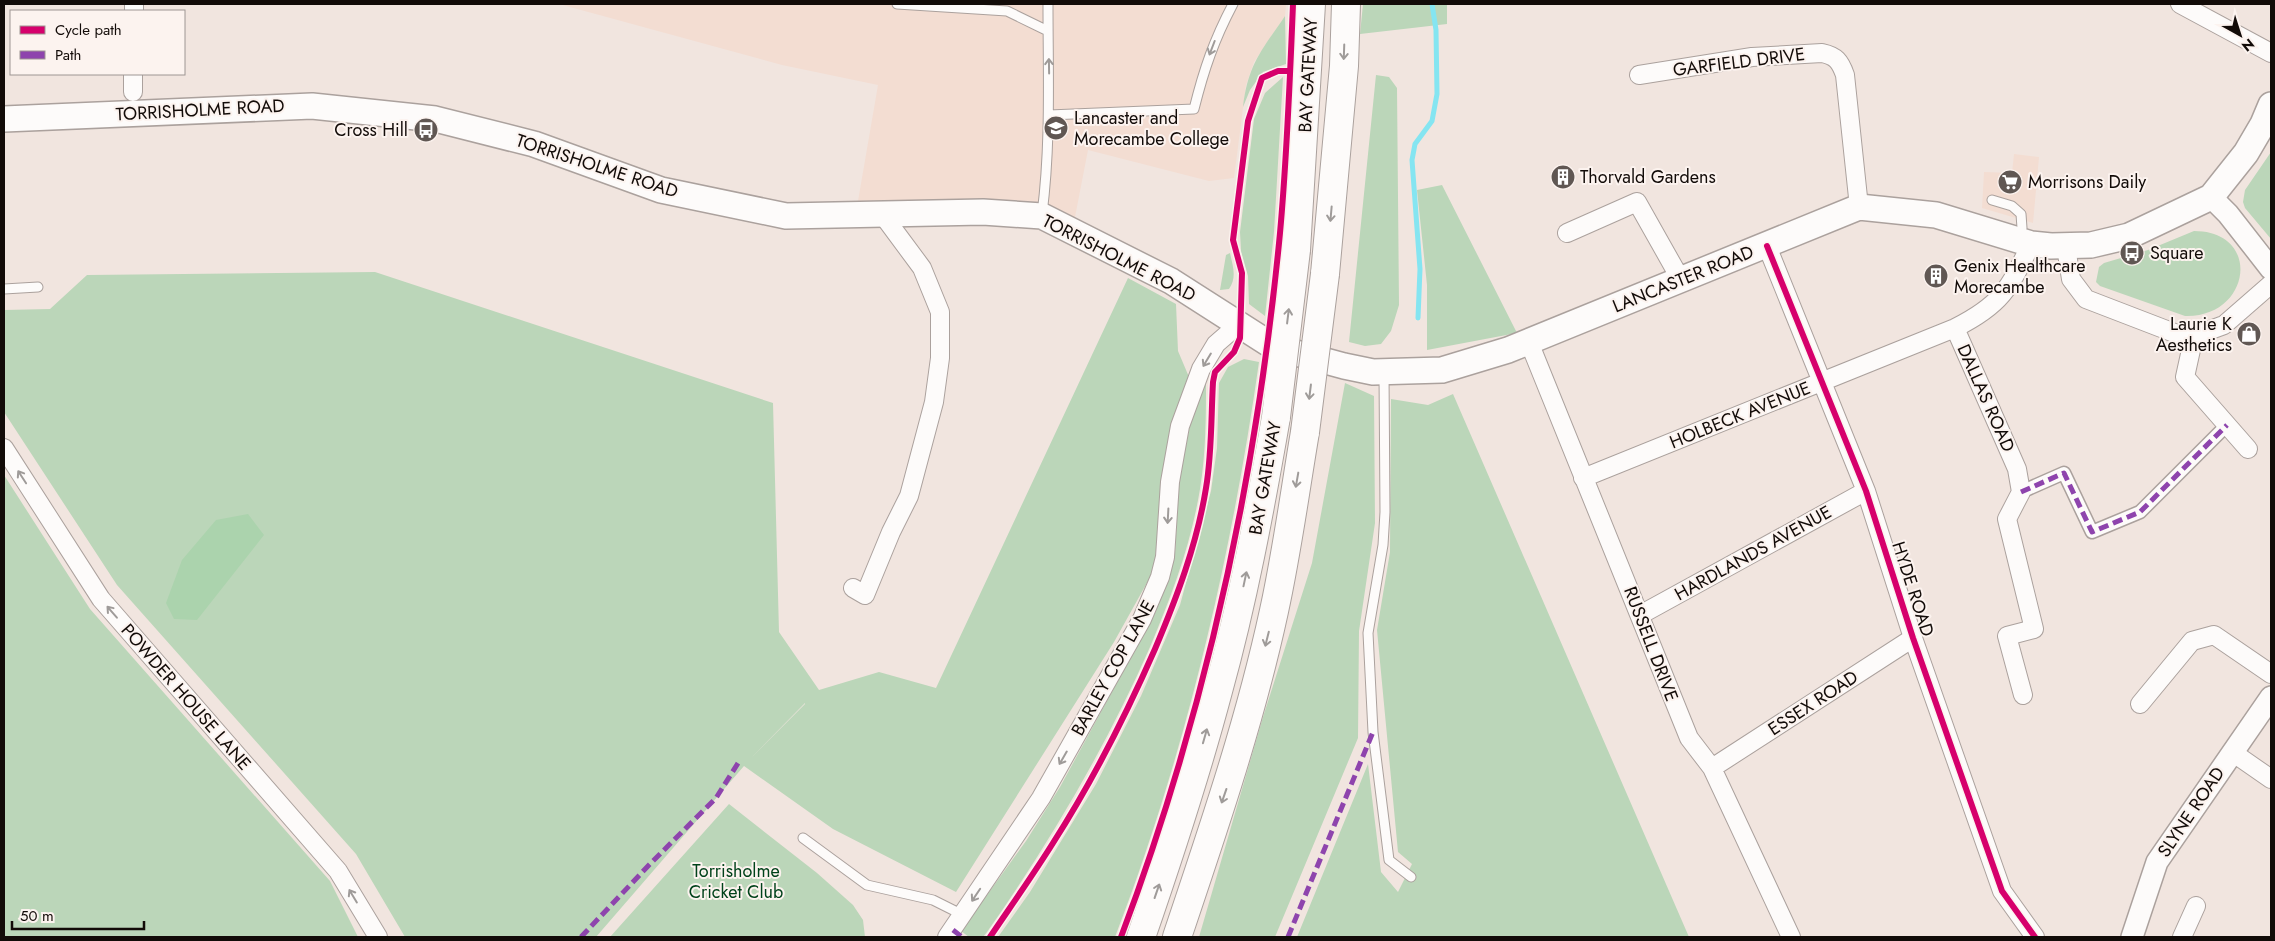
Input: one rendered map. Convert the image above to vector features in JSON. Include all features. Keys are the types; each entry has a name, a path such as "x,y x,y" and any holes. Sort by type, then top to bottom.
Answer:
{"highway":[{"name":"BAY GATEWAY","path":"1140,937 1186,800 1218,691 1260,507 1276,417 1296,250 1312,4"},
{"name":"BAY GATEWAY","path":"1176,937 1227,788 1251,704 1274,610 1305,432 1325,274 1344,66 1346,4"}],"main road":[{"name":"LANCASTER ROAD","path":"1245,328 1274,347 1344,366 1373,372 1442,370 1508,350 1860,207 1936,214 2025,242 2066,247 2091,245 2129,236 2211,197 2246,153 2263,124 2271,105"},
{"name":"TORRISHOLME ROAD","path":"4,119 302,106 431,118 534,144 661,190 786,216 983,212 1042,216 1165,278 1245,328"}],"street":[{"path":"2180,4 2271,53"},
{"name":"GARFIELD DRIVE","path":"1639,75 1752,58 1822,53 1831,55 1841,62 1845,75 1860,207"},
{"path":"133,75 133,92"},
{"path":"2211,197 2228,214 2271,268"},
{"path":"1567,233 1637,202 1680,280"},
{"path":"865,594 908,496 934,402 940,358 940,312 937,303 922,268 882,214"},
{"name":"HOLBECK AVENUE","path":"1583,478 1955,328 1978,316 2004,294 2014,280 2025,242"},
{"name":"HYDE ROAD","path":"1767,246 1866,491 1913,638 2002,891 2035,937"},
{"path":"2066,247 2071,279 2086,299 2177,334 2194,336 2224,325 2271,284"},
{"name":"BARLEY COP LANE","path":"947,937 1040,798 1142,619 1160,577 1165,557 1170,482 1180,426 1201,369 1216,344 1245,328"},
{"name":"DALLAS ROAD","path":"1955,328 2017,468 2021,492"},
{"path":"2194,336 2185,377 2248,449"},
{"name":"RUSSELL DRIVE","path":"1528,342 1689,738 1712,768 1790,937"},
{"path":"2023,695 2007,636 2034,629 2007,518 2021,492 2064,472 2092,532 2140,512 2227,425"},
{"name":"POWDER HOUSE LANE","path":"4,448 101,599 338,871 378,937"},
{"name":"HARDLANDS AVENUE","path":"1640,616 1866,491"},
{"path":"2140,704 2192,641 2214,635 2271,674"},
{"name":"ESSEX ROAD","path":"1712,768 1913,638"},
{"name":"SLYNE ROAD","path":"2132,937 2157,862 2271,697"},
{"path":"2232,752 2271,779"},
{"path":"2182,937 2196,906"}],"lane":[{"path":"897,4 1007,11 1048,31"},
{"path":"1042,216 1047,169 1049,115 1048,4"},
{"path":"1049,115 1194,109 1206,63 1218,31 1233,4"},
{"path":"1992,200 2012,206 2021,214 2025,242"},
{"path":"4,289 38,287"},
{"path":"1384,372 1385,512 1383,545 1368,633 1373,732 1389,860 1411,877"},
{"path":"803,838 867,885 933,900 962,915"}],"shaded area":[{"name":"Lancaster and Morecambe College","path":"559,4 1286,4 1285,16 1254,62 1246,85 1234,178 1209,181 1088,150 1075,217 1009,201 858,201 878,85 782,65"},
{"path":"2014,154 2039,157 2033,223 1982,208 1984,172 2012,173"}],"green space":[{"path":"1363,4 1447,4 1447,24 1360,34"},
{"path":"1285,16 1286,64 1263,72 1250,90 1243,107 1252,68"},
{"path":"1376,75 1389,77 1397,88 1399,305 1391,331 1381,344 1365,346 1349,342"},
{"path":"1283,77 1274,232 1265,316 1249,304 1248,276 1241,251 1240,232 1254,119 1265,93"},
{"path":"2271,152 2271,239 2245,208 2243,202 2245,190"},
{"path":"1442,185 1517,333 1427,350 1427,285 1417,190"},
{"path":"2194,231 2216,235 2231,245 2239,258 2240,274 2235,290 2224,304 2207,313 2185,316 2100,286 2096,282 2099,267 2104,263 2148,250"},
{"path":"1230,253 1234,272 1233,280 1229,289 1220,290 1226,255"},
{"path":"375,272 773,403 779,632 819,690 879,672 936,688 1128,278 1176,304 1178,351 1189,377 1159,529 1153,572 1114,642 956,892 833,829 744,766 596,937 405,937 356,854 117,585 4,412 4,310 50,309 87,275","holes":["805,703 805,704 752,757"]},
{"path":"1244,359 1259,362 1248,436 1220,582 1203,654 1164,797 1115,937 998,937 1030,892 1096,784 1141,696 1180,605 1211,491 1217,448 1219,383 1228,367"},
{"path":"1206,380 1205,448 1196,509 1180,569 1150,647 1115,721 1055,829 987,932 983,937 969,937 961,931 1026,841 1060,787 1155,613 1166,586 1175,554 1179,481 1192,415"},
{"path":"1345,383 1374,396 1375,523 1359,631 1358,738 1275,937 1199,937 1263,717 1312,563"},
{"path":"1453,394 1689,937 1297,937 1368,764 1381,872 1398,892 1412,864 1398,852 1377,630 1390,552 1391,399 1428,405"},
{"path":"4,475 90,609 330,881 358,937 4,937"},
{"path":"248,514 264,535 197,620 174,619 166,603 182,560 216,520"},
{"name":"Torrisholme Cricket Club","path":"729,804 817,873 853,905 863,920 865,937 610,937"}],"waterway":[{"path":"1418,318 1420,269 1412,160 1415,144 1432,121 1437,94 1436,30 1432,4"}],"marked path":[{"path":"2021,492 2064,473 2092,532 2140,512 2227,425"},
{"path":"1288,937 1373,732"},
{"path":"581,937 716,798 740,760"},
{"path":"953,930 962,937"}],"cycle path":[{"path":"1121,937 1151,852 1203,679 1224,591 1242,502 1270,323 1280,233 1293,4"},
{"path":"990,937 1053,843 1108,748 1155,649 1185,570 1206,488 1215,372 1234,352 1240,338 1242,273 1233,240 1248,121 1262,78 1278,71 1290,71"},
{"path":"1767,246 1866,491 1913,638 2002,891 2035,937"}],"place":[{"name":"Lancaster and Morecambe College","path":"1056,128"},
{"name":"Cross Hill","path":"426,130"},
{"name":"Thorvald Gardens","path":"1563,177"},
{"name":"Morrisons Daily","path":"2010,182"},
{"name":"Square","path":"2132,253"},
{"name":"Genix Healthcare Morecambe","path":"1936,276"},
{"name":"Laurie K Aesthetics","path":"2249,334"}]}
